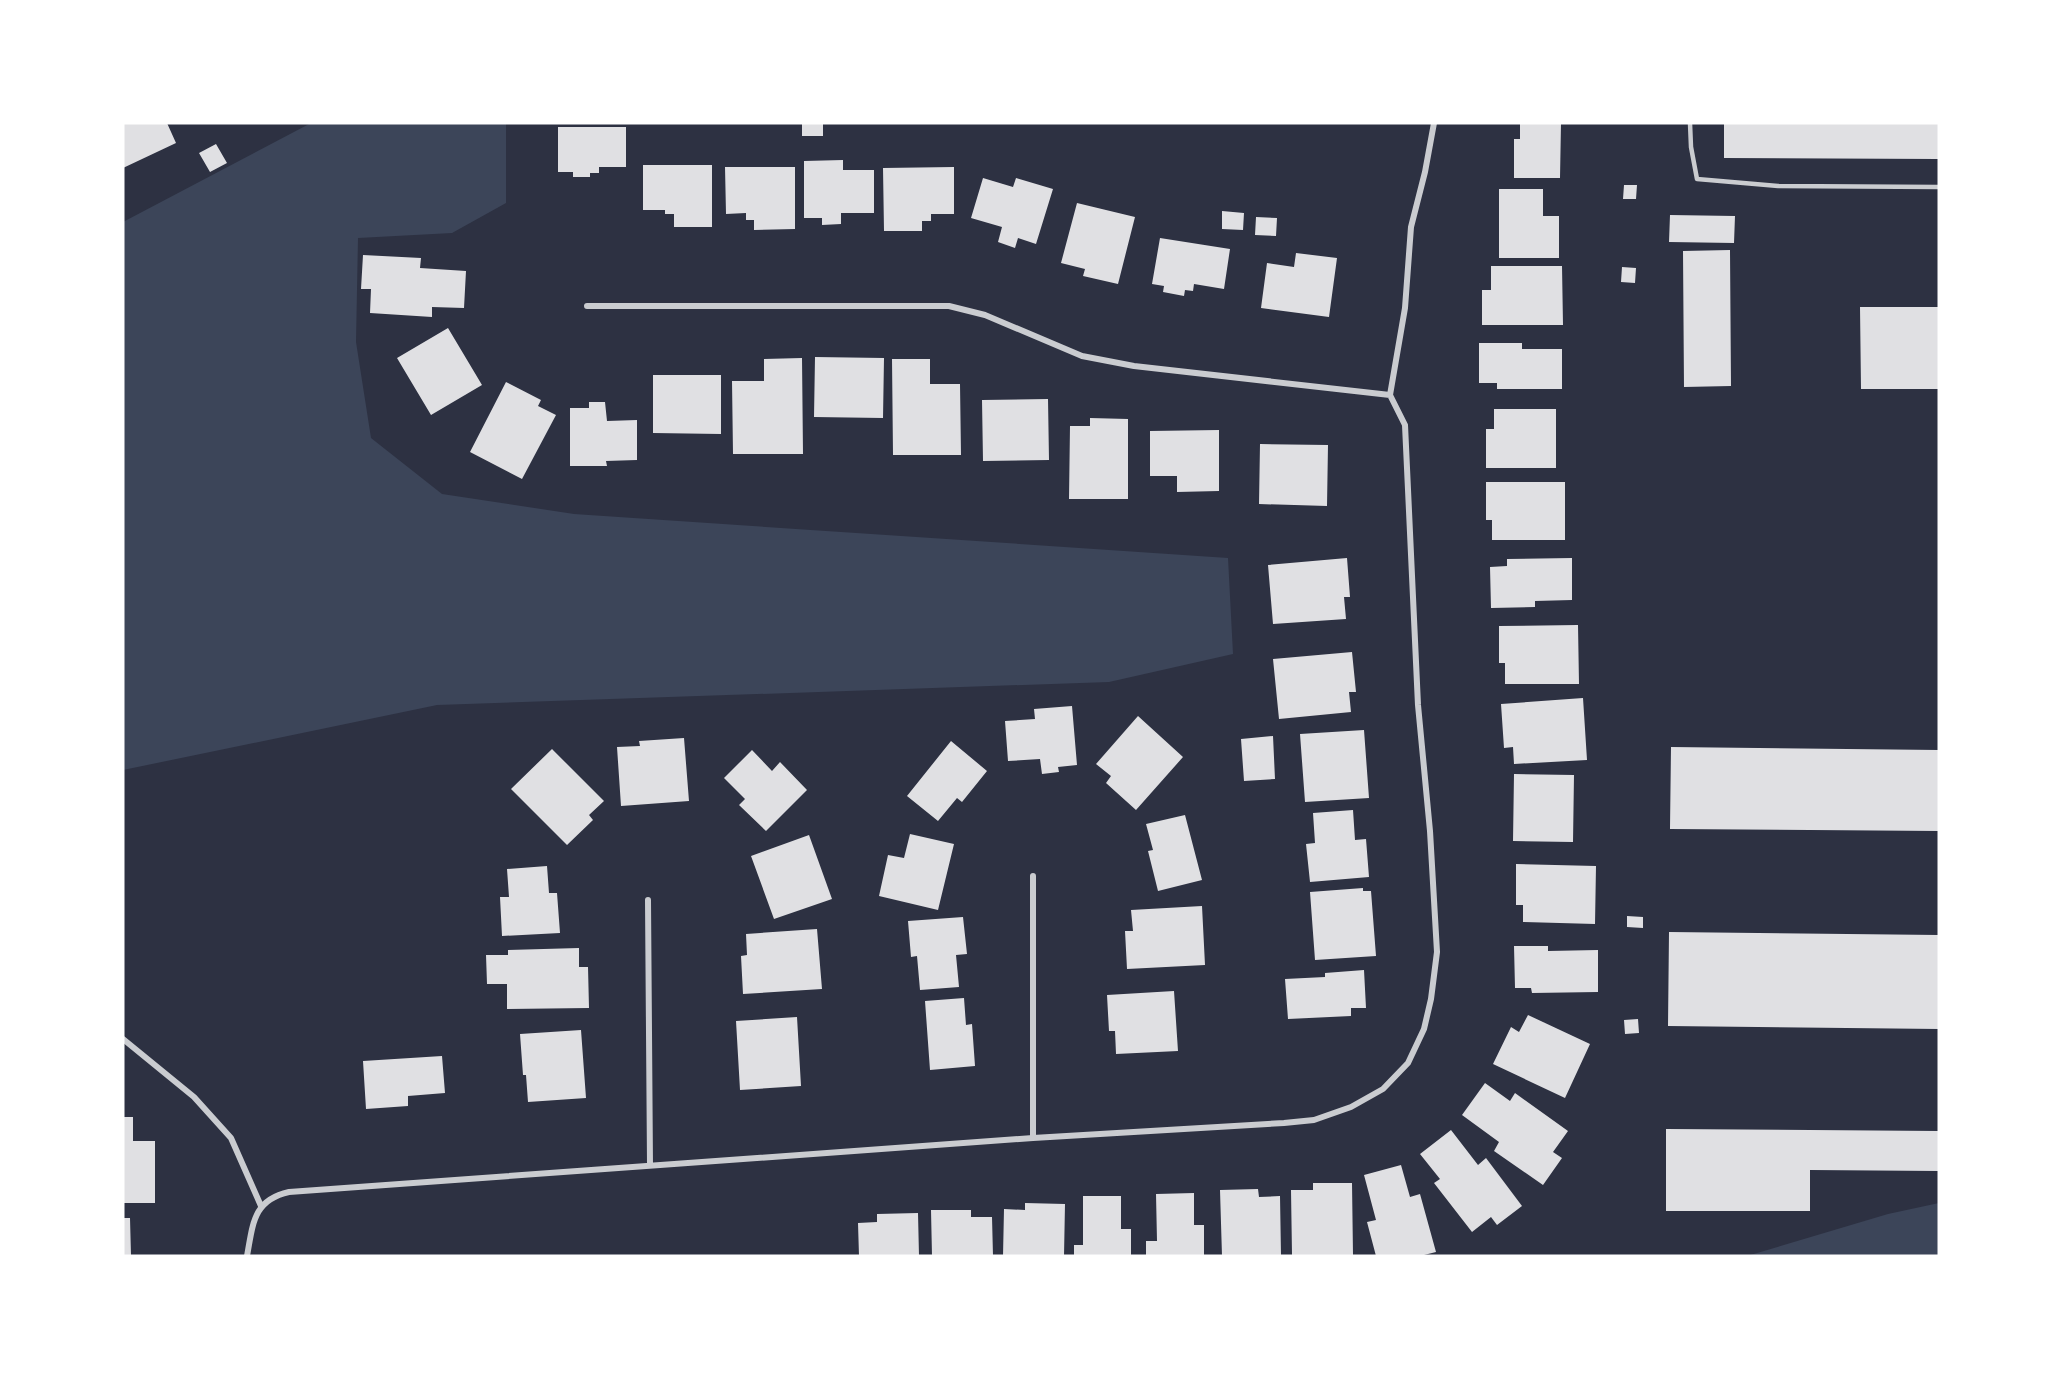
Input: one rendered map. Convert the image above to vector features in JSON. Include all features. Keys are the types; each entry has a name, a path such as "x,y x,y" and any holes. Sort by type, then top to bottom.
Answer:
{"street":[{"path":"247,1256 253,1222 261,1206 276,1194 289,1191 1314,1120 1350,1107 1383,1089 1408,1062 1424,1029 1437,952 1430,831 1418,705 1404,425 1390,395 1404,308 1412,227 1434,123"},
{"path":"587,306 949,306 985,315 1082,356 1134,366 1390,395"},
{"path":"1033,876 1033,1138"},
{"path":"648,900 650,1165"},
{"path":"123,1039 194,1097 231,1138 261,1206"}],"lane":[{"path":"1690,123 1691,147 1697,179 1778,186 1939,187"}],"shaded area":[{"path":"311,123 506,123 506,203 452,233 358,238 356,342 371,438 442,494 574,514 1228,558 1233,654 1109,682 437,705 123,770 123,222"},
{"path":"1939,1203 1939,1256 1747,1256 1888,1214"}],"building":[{"path":"123,123 167,123 176,143 123,168"},
{"path":"802,123 823,123 823,136 802,136"},
{"path":"1520,123 1561,123 1560,178 1514,178 1514,139 1520,139"},
{"path":"1724,123 1939,123 1939,159 1724,158"},
{"path":"558,127 626,127 626,167 599,167 599,173 590,173 590,177 573,177 573,172 558,172"},
{"path":"216,144 227,163 210,172 199,153"},
{"path":"843,160 843,170 874,170 874,213 841,213 841,224 822,225 822,218 804,218 804,161"},
{"path":"643,165 712,165 712,227 674,227 674,214 665,214 665,210 643,210"},
{"path":"725,167 795,167 795,229 754,230 754,220 746,220 746,213 726,214"},
{"path":"954,167 954,214 931,214 931,221 922,221 922,231 884,231 883,168"},
{"path":"983,178 1013,187 1016,178 1053,189 1036,244 1018,238 1015,248 998,242 1002,227 971,218"},
{"path":"1624,185 1637,185 1636,199 1623,199"},
{"path":"1499,189 1543,189 1543,216 1559,216 1559,258 1499,258"},
{"path":"1077,203 1135,217 1118,284 1083,276 1085,269 1061,263"},
{"path":"1222,211 1244,213 1243,230 1222,229"},
{"path":"1670,215 1735,216 1734,243 1669,242"},
{"path":"1256,217 1277,218 1276,236 1255,235"},
{"path":"1160,238 1230,249 1224,289 1194,284 1193,291 1185,290 1184,296 1163,292 1164,286 1152,284"},
{"path":"1730,250 1731,386 1684,387 1683,251"},
{"path":"1296,253 1337,258 1329,317 1261,308 1267,263 1294,267"},
{"path":"363,255 421,258 420,268 466,271 464,308 432,307 432,317 370,313 371,289 361,289"},
{"path":"1491,266 1562,266 1563,325 1482,325 1482,290 1491,290"},
{"path":"1622,267 1636,268 1635,283 1621,282"},
{"path":"1860,307 1939,307 1939,389 1861,389"},
{"path":"448,328 482,385 431,415 397,358"},
{"path":"1479,343 1522,343 1522,349 1562,349 1562,389 1497,389 1497,383 1479,383"},
{"path":"815,357 884,358 883,418 814,417"},
{"path":"802,358 803,454 733,454 732,381 764,381 764,359"},
{"path":"892,359 930,359 930,384 960,384 961,455 893,455"},
{"path":"653,375 721,375 721,434 653,433"},
{"path":"506,382 541,400 538,406 556,415 522,479 470,452"},
{"path":"1048,399 1049,460 983,461 982,400"},
{"path":"589,402 605,402 607,421 637,420 637,460 606,461 607,466 570,466 570,408 589,408"},
{"path":"1494,409 1556,409 1556,468 1486,468 1486,429 1494,429"},
{"path":"1090,418 1128,419 1128,499 1069,499 1070,426 1090,426"},
{"path":"1219,430 1219,491 1177,492 1177,476 1150,476 1150,431"},
{"path":"1260,444 1328,445 1327,506 1259,504"},
{"path":"1486,482 1565,482 1565,540 1492,540 1492,520 1486,520"},
{"path":"1347,558 1350,597 1344,597 1346,619 1273,624 1268,565"},
{"path":"1572,558 1572,600 1535,601 1535,607 1491,608 1490,567 1507,566 1507,559"},
{"path":"1578,625 1579,684 1505,684 1505,663 1499,663 1499,626"},
{"path":"1352,652 1356,692 1349,692 1351,712 1279,719 1273,659"},
{"path":"1583,698 1587,760 1514,764 1513,747 1504,748 1501,704"},
{"path":"1072,706 1077,765 1058,767 1059,772 1042,774 1040,759 1008,761 1005,721 1035,719 1034,709"},
{"path":"1138,716 1183,757 1136,810 1106,783 1111,776 1096,764"},
{"path":"1364,730 1369,798 1305,802 1300,734"},
{"path":"1273,736 1275,779 1244,781 1241,739"},
{"path":"684,738 689,801 621,806 617,747 640,746 639,741"},
{"path":"951,741 987,771 962,802 957,798 938,821 907,796"},
{"path":"1671,747 1939,750 1939,831 1670,829"},
{"path":"552,749 604,801 589,815 593,820 567,845 511,789"},
{"path":"752,750 772,771 780,762 807,790 766,831 739,805 745,799 724,778"},
{"path":"1514,774 1574,775 1573,842 1513,841"},
{"path":"1353,810 1355,840 1366,839 1369,877 1310,882 1306,844 1315,843 1313,813"},
{"path":"1185,815 1202,880 1158,891 1148,851 1153,850 1146,824"},
{"path":"910,834 954,844 938,910 879,896 888,855 904,858"},
{"path":"809,835 832,899 774,919 751,856"},
{"path":"1516,864 1596,866 1595,924 1523,922 1523,905 1516,905"},
{"path":"547,866 549,893 557,893 560,933 502,936 500,897 509,897 507,869"},
{"path":"1363,888 1363,891 1371,891 1376,956 1315,960 1310,892"},
{"path":"1202,906 1205,965 1127,969 1125,931 1133,931 1131,910"},
{"path":"1627,916 1643,917 1643,928 1627,927"},
{"path":"963,917 967,954 956,955 959,987 920,990 917,956 911,957 908,921"},
{"path":"817,929 822,989 743,994 741,956 747,955 746,934"},
{"path":"1669,932 1939,935 1939,1029 1668,1026"},
{"path":"1514,946 1548,946 1548,951 1598,950 1598,992 1532,993 1531,988 1515,988"},
{"path":"579,948 579,967 588,967 589,1008 507,1009 507,984 487,984 486,955 508,955 508,950"},
{"path":"1364,970 1366,1008 1351,1008 1351,1016 1288,1019 1285,979 1325,977 1325,973"},
{"path":"1174,991 1178,1051 1116,1054 1115,1031 1109,1031 1107,995"},
{"path":"964,998 966,1025 972,1024 975,1066 930,1070 925,1001"},
{"path":"1528,1015 1590,1044 1565,1098 1493,1064 1511,1027 1519,1032"},
{"path":"797,1017 801,1086 740,1090 736,1021"},
{"path":"1638,1019 1639,1033 1625,1034 1624,1020"},
{"path":"581,1030 586,1098 528,1102 526,1075 523,1075 520,1034"},
{"path":"442,1056 445,1093 408,1096 408,1106 366,1109 363,1061"},
{"path":"1485,1083 1510,1101 1515,1093 1568,1131 1553,1152 1562,1158 1543,1185 1494,1151 1499,1142 1462,1115"},
{"path":"123,1117 133,1117 133,1141 155,1141 155,1203 123,1203"},
{"path":"1666,1129 1939,1131 1939,1171 1810,1170 1810,1211 1666,1211"},
{"path":"1451,1130 1478,1165 1486,1158 1522,1206 1497,1225 1491,1217 1472,1232 1434,1183 1440,1179 1420,1154"},
{"path":"1401,1165 1410,1197 1420,1194 1436,1252 1420,1256 1376,1256 1367,1222 1376,1220 1364,1175"},
{"path":"1313,1183 1352,1183 1353,1255 1292,1255 1291,1190 1313,1190"},
{"path":"1258,1189 1259,1197 1280,1196 1281,1256 1222,1256 1220,1190"},
{"path":"1194,1193 1194,1225 1204,1225 1204,1256 1146,1256 1146,1241 1157,1241 1156,1194"},
{"path":"1083,1196 1121,1196 1121,1229 1131,1229 1131,1256 1074,1256 1074,1245 1083,1245"},
{"path":"1025,1203 1065,1204 1064,1256 1003,1256 1004,1209 1025,1210"},
{"path":"931,1210 971,1210 971,1217 992,1217 993,1256 932,1256"},
{"path":"918,1213 919,1256 859,1256 858,1223 877,1222 877,1214"},
{"path":"123,1218 130,1218 131,1256 123,1256"}]}
